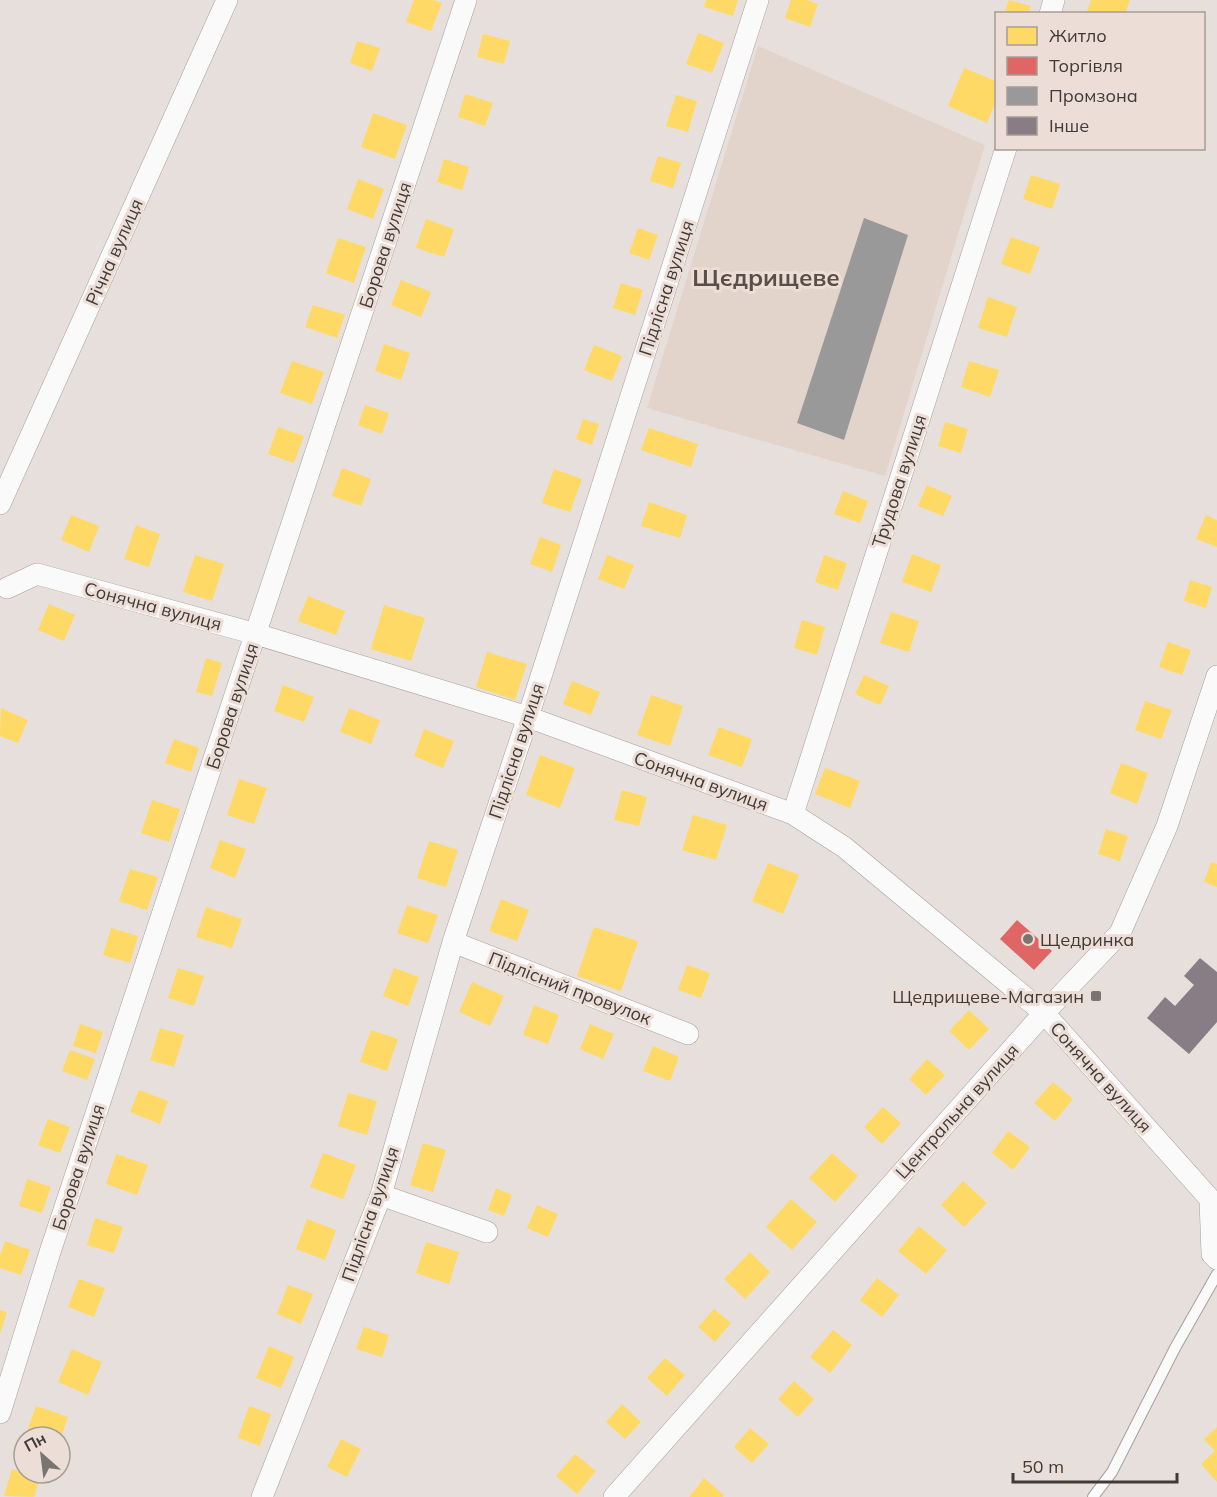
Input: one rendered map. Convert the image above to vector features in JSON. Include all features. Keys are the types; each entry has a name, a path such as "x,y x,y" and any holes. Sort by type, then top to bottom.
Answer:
{"street":[{"name":"Річна вулиця","path":"0,504 227,0"},
{"name":"Борова вулиця","path":"0,1413 50,1252 466,0"},
{"name":"Підлісна вулиця","path":"262,1497 381,1195 453,942 528,717 758,0"},
{"name":"Трудова вулиця","path":"793,814 1005,150"},
{"name":"Сонячна вулиця","path":"2,591 37,574 256,634 528,717 793,814 844,847 1044,1013 1209,1198 1212,1254 1217,1259"},
{"name":"Центральна вулиця","path":"614,1497 1044,1013 1120,933 1167,826 1217,676"},
{"name":"Підлісний провулок","path":"453,942 688,1034"},
{"path":"381,1195 487,1232"}],"lane":[{"path":"1093,1497 1112,1472 1175,1348 1217,1274"}],"shaded area":[{"path":"758,46 985,145 885,476 647,408"}],"building: Житло":[{"path":"414,0 433,0 442,3 431,31 406,22"},
{"path":"706,0 738,0 733,16 704,7"},
{"path":"791,0 807,0 818,4 810,27 785,18"},
{"path":"1009,0 1031,6 1029,12 1005,12"},
{"path":"1091,0 1130,0 1126,12 1087,12"},
{"path":"698,33 724,43 712,73 686,64"},
{"path":"483,34 510,41 504,64 477,57"},
{"path":"357,41 380,48 372,71 350,63"},
{"path":"964,68 995,81 995,103 987,123 948,106"},
{"path":"465,94 493,103 485,126 458,117"},
{"path":"676,95 697,101 688,132 666,126"},
{"path":"373,113 407,125 395,159 361,147"},
{"path":"658,156 681,163 673,188 650,181"},
{"path":"444,159 469,167 462,190 437,182"},
{"path":"1031,175 1060,184 1052,209 1023,199"},
{"path":"358,179 384,189 373,219 347,209"},
{"path":"426,219 454,229 444,257 416,248"},
{"path":"638,228 658,235 649,260 629,253"},
{"path":"1011,237 1040,247 1030,274 1001,264"},
{"path":"338,238 366,247 354,283 326,273"},
{"path":"401,280 431,292 421,317 391,305"},
{"path":"621,283 643,290 635,315 613,308"},
{"path":"988,297 1017,307 1007,337 978,328"},
{"path":"313,305 345,315 337,338 305,327"},
{"path":"384,344 410,353 401,380 375,371"},
{"path":"594,345 622,356 612,381 584,370"},
{"path":"292,361 324,372 312,404 280,393"},
{"path":"969,361 999,370 990,397 961,387"},
{"path":"365,405 389,413 382,434 358,425"},
{"path":"583,419 599,424 592,445 576,439"},
{"path":"945,422 968,429 961,453 938,446"},
{"path":"278,427 304,436 294,463 268,454"},
{"path":"649,428 698,444 691,467 641,450"},
{"path":"342,468 371,479 361,506 332,496"},
{"path":"554,469 582,479 570,512 542,503"},
{"path":"927,485 952,496 943,516 918,506"},
{"path":"843,491 868,501 860,523 834,514"},
{"path":"649,502 687,515 680,538 641,526"},
{"path":"71,515 99,526 89,552 61,540"},
{"path":"1206,515 1217,520 1217,547 1196,539"},
{"path":"136,525 160,534 149,567 124,559"},
{"path":"540,537 561,545 552,572 530,564"},
{"path":"912,554 941,565 931,592 902,582"},
{"path":"195,555 224,564 212,601 183,592"},
{"path":"607,555 634,565 624,589 598,579"},
{"path":"824,555 847,563 838,590 815,582"},
{"path":"1190,580 1212,587 1206,608 1184,601"},
{"path":"308,596 345,611 336,635 298,621"},
{"path":"49,604 75,615 64,641 38,630"},
{"path":"384,605 425,618 411,661 371,649"},
{"path":"891,612 919,621 909,652 880,643"},
{"path":"802,620 825,627 817,655 794,648"},
{"path":"1168,642 1191,650 1182,675 1159,667"},
{"path":"487,652 527,664 515,700 476,687"},
{"path":"206,658 222,663 212,696 196,692"},
{"path":"864,675 889,686 880,705 855,694"},
{"path":"572,681 600,692 591,715 563,704"},
{"path":"283,685 314,697 304,722 274,711"},
{"path":"651,695 683,706 670,746 637,735"},
{"path":"1145,701 1172,710 1161,739 1135,730"},
{"path":"1,708 28,720 18,743 0,736"},
{"path":"349,708 380,720 371,744 340,732"},
{"path":"719,727 752,739 742,767 708,755"},
{"path":"424,729 454,741 443,768 414,756"},
{"path":"174,739 199,748 191,772 165,763"},
{"path":"540,755 575,768 560,808 526,795"},
{"path":"1121,763 1148,773 1137,804 1110,793"},
{"path":"825,768 860,781 850,808 815,794"},
{"path":"239,779 267,788 254,824 227,815"},
{"path":"622,790 647,797 639,826 614,820"},
{"path":"152,800 180,809 169,842 141,833"},
{"path":"693,815 727,825 716,860 682,850"},
{"path":"1106,829 1128,836 1120,861 1098,854"},
{"path":"220,840 246,849 235,878 210,868"},
{"path":"429,841 458,850 446,887 417,878"},
{"path":"1211,862 1217,864 1217,887 1204,882"},
{"path":"768,863 799,875 783,914 752,901"},
{"path":"130,869 158,877 147,910 119,901"},
{"path":"501,899 529,910 517,941 489,931"},
{"path":"407,905 438,915 428,943 397,933"},
{"path":"206,907 242,919 232,948 196,937"},
{"path":"594,927 638,941 621,991 577,976"},
{"path":"111,928 138,936 130,963 103,955"},
{"path":"687,965 710,973 701,998 678,990"},
{"path":"178,968 204,976 194,1006 168,998"},
{"path":"394,968 419,977 408,1006 383,996"},
{"path":"472,982 504,996 490,1026 459,1012"},
{"path":"534,1005 559,1015 548,1044 523,1035"},
{"path":"969,1010 989,1029 969,1050 949,1031"},
{"path":"80,1024 103,1032 96,1053 73,1046"},
{"path":"590,1024 614,1034 603,1059 580,1049"},
{"path":"160,1028 184,1035 174,1067 150,1060"},
{"path":"371,1030 398,1039 387,1071 360,1062"},
{"path":"653,1046 679,1057 670,1081 643,1071"},
{"path":"70,1050 95,1059 87,1080 62,1071"},
{"path":"927,1059 945,1075 926,1095 909,1079"},
{"path":"1053,1082 1073,1099 1055,1121 1034,1103"},
{"path":"139,1090 168,1101 160,1124 130,1112"},
{"path":"348,1093 377,1101 367,1135 338,1126"},
{"path":"883,1107 901,1123 882,1144 864,1127"},
{"path":"48,1119 70,1127 60,1153 38,1145"},
{"path":"1008,1131 1030,1147 1013,1170 992,1153"},
{"path":"423,1143 446,1150 433,1192 410,1185"},
{"path":"323,1153 356,1165 343,1199 310,1187"},
{"path":"832,1153 858,1176 835,1202 809,1178"},
{"path":"116,1154 148,1165 137,1195 106,1184"},
{"path":"27,1179 51,1187 42,1213 19,1206"},
{"path":"963,1181 987,1203 964,1227 941,1205"},
{"path":"496,1188 512,1195 504,1216 488,1210"},
{"path":"791,1199 817,1222 792,1250 766,1227"},
{"path":"537,1205 558,1214 548,1237 527,1228"},
{"path":"95,1218 123,1227 114,1253 87,1245"},
{"path":"307,1219 336,1230 325,1260 296,1249"},
{"path":"919,1226 947,1250 926,1274 898,1251"},
{"path":"5,1241 30,1250 21,1275 0,1268 0,1255"},
{"path":"426,1242 459,1252 449,1284 416,1273"},
{"path":"750,1252 770,1272 745,1299 724,1279"},
{"path":"877,1278 899,1295 882,1317 860,1300"},
{"path":"79,1279 105,1288 94,1317 68,1307"},
{"path":"288,1285 313,1294 301,1324 277,1314"},
{"path":"714,1309 731,1323 715,1342 698,1327"},
{"path":"0,1310 7,1312 0,1334"},
{"path":"364,1327 389,1335 382,1357 356,1349"},
{"path":"833,1330 852,1345 830,1373 810,1357"},
{"path":"269,1346 294,1357 281,1388 256,1378"},
{"path":"72,1349 102,1362 88,1395 58,1382"},
{"path":"665,1358 685,1375 667,1396 647,1378"},
{"path":"794,1381 814,1399 798,1417 778,1399"},
{"path":"622,1404 641,1422 625,1439 606,1422"},
{"path":"36,1406 68,1417 65,1425 29,1425"},
{"path":"249,1406 271,1414 260,1446 238,1438"},
{"path":"1217,1427 1217,1482 1201,1464 1215,1451 1204,1439"},
{"path":"750,1428 769,1444 752,1463 734,1447"},
{"path":"341,1439 361,1449 347,1477 327,1467"},
{"path":"575,1454 596,1471 577,1494 556,1476"},
{"path":"12,1469 12,1485 38,1485 34,1497 4,1496"},
{"path":"704,1478 724,1495 723,1497 689,1497"}],"building: Торгівля":[{"path":"1017,920 1052,951 1034,970 1000,939"}],"building: Промзона":[{"path":"864,218 908,235 844,440 797,423"}],"building: Інше":[{"path":"1200,958 1217,972 1217,1022 1189,1054 1147,1018 1165,997 1175,1006 1194,985 1184,976"}],"place":[{"name":"Щедринка","path":"1028,939"},
{"name":"Щедрищеве-Магазин","path":"1096,996"}],"district":[{"name":"Щєдрищеве","path":"766,277"}]}
